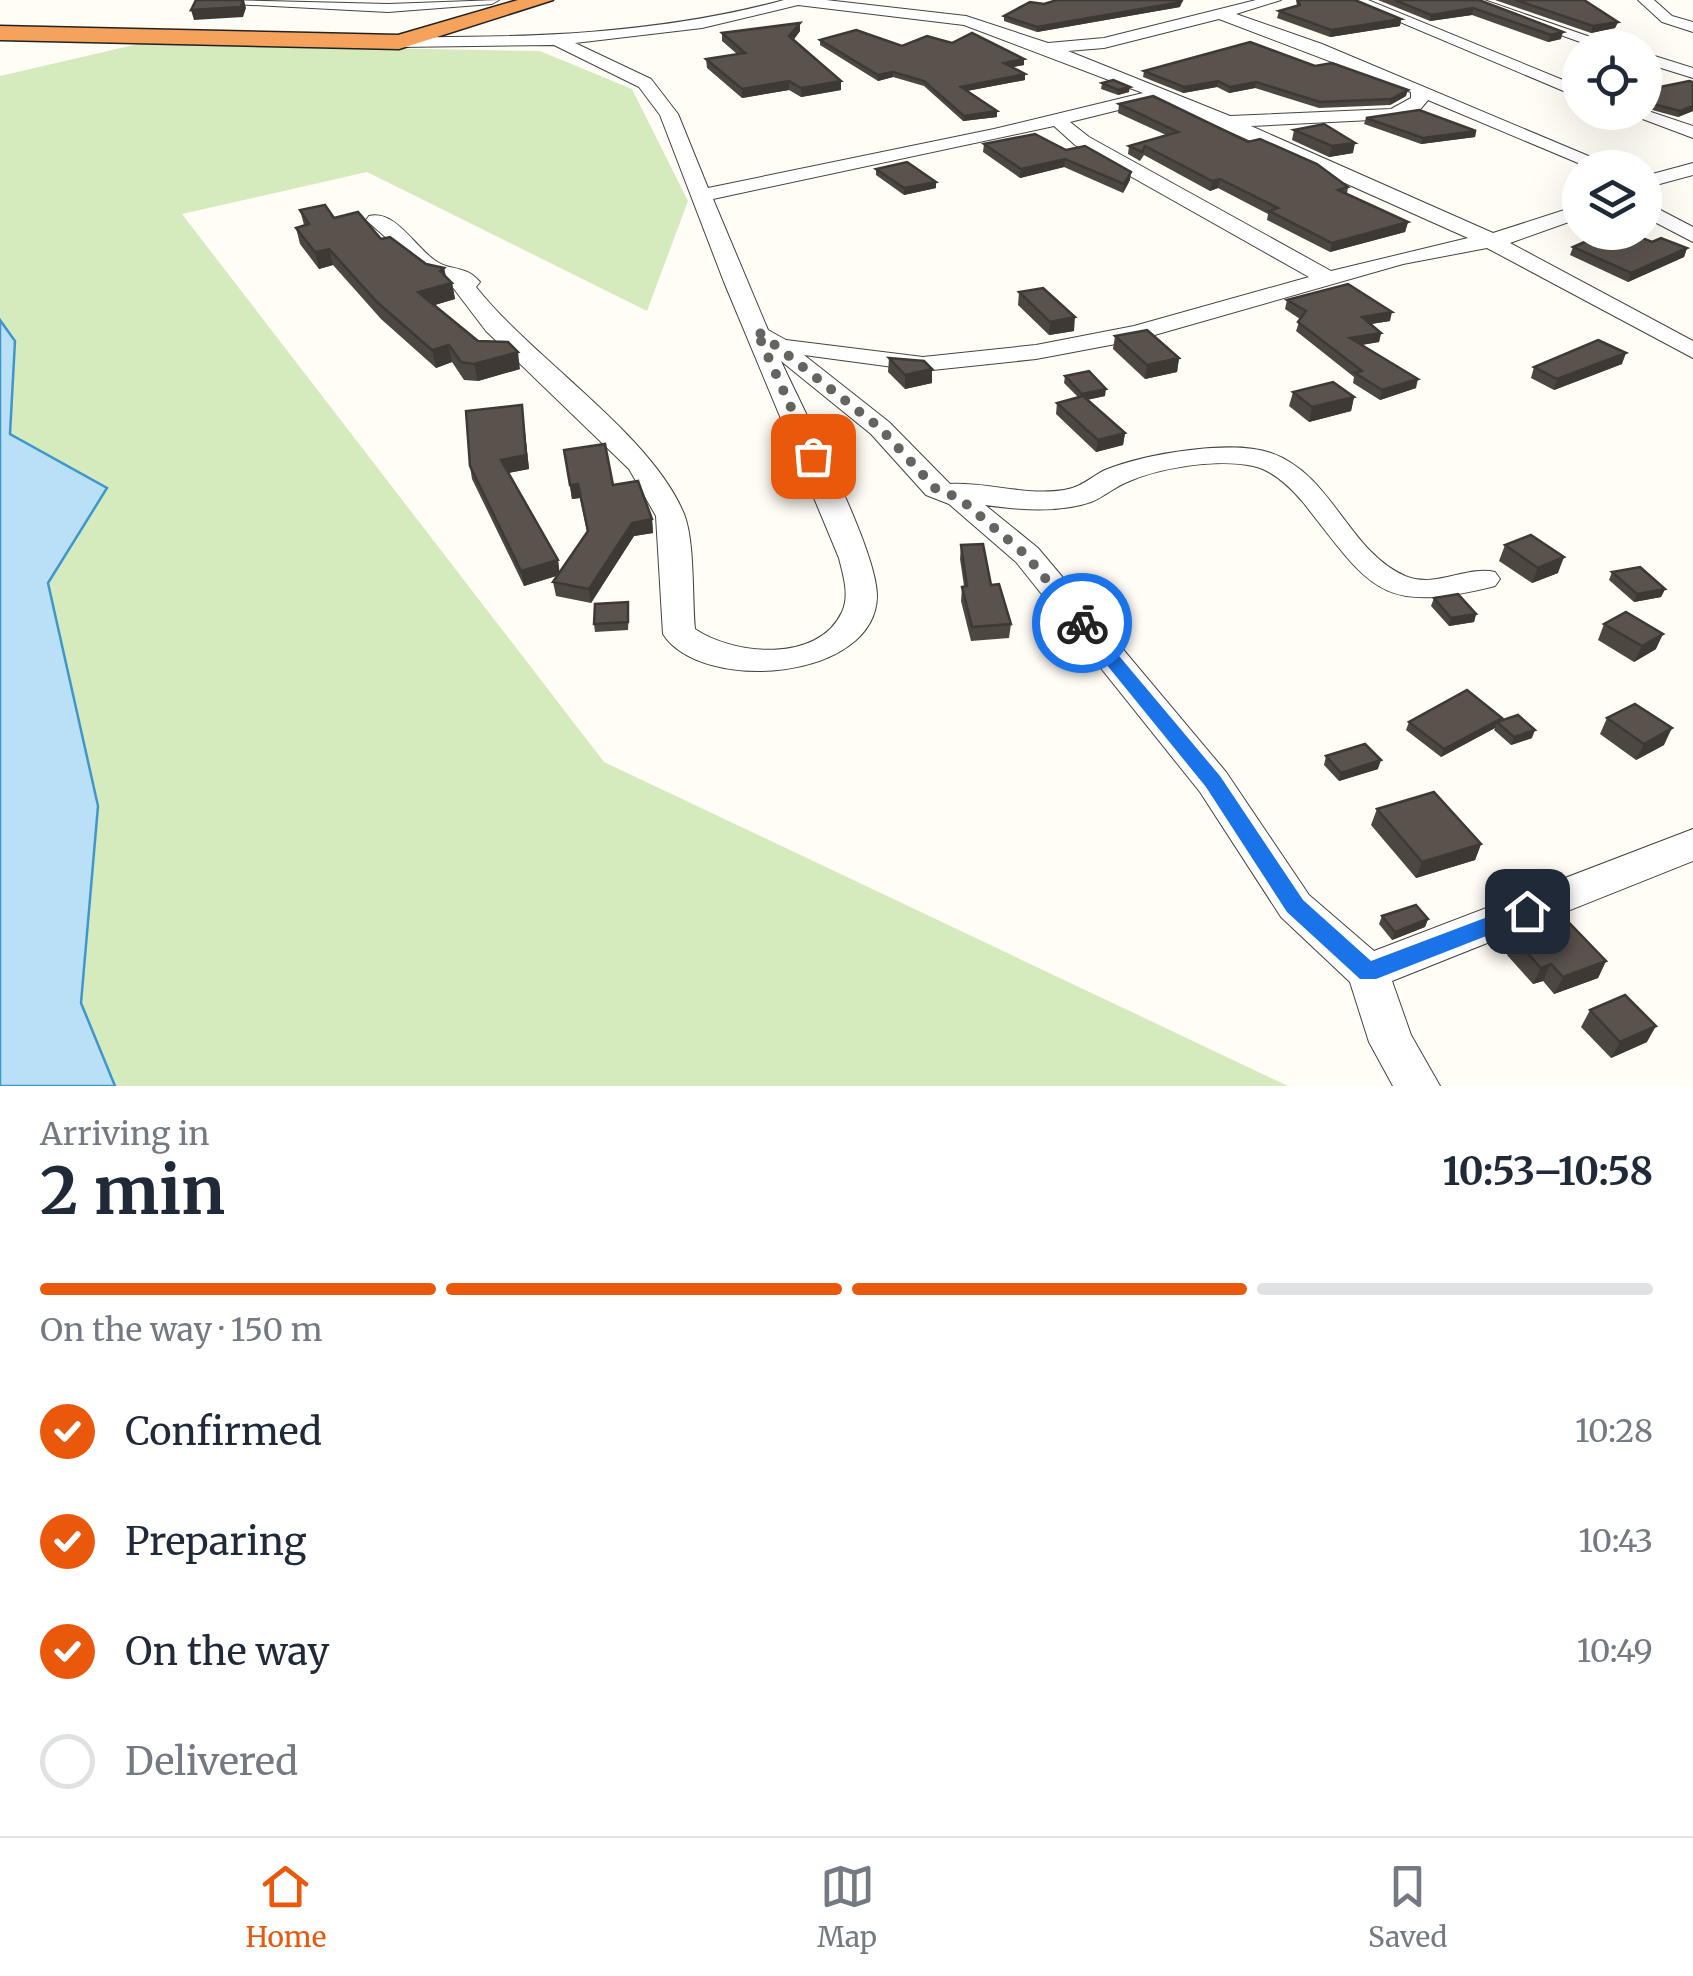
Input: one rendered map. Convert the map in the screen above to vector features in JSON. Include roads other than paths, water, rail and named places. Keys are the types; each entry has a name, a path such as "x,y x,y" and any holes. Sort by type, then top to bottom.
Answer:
{"highway":[{"path":"0,33 399,42 542,0"}],"street":[{"path":"232,0 388,8 492,0"},
{"path":"399,42 560,42 689,28 799,0 966,21 1162,93 1485,238 1693,351"},
{"path":"1047,48 1104,43 1274,0"},
{"path":"1355,0 1562,86"},
{"path":"1469,0 1562,31"},
{"path":"1646,0 1667,19 1693,27"},
{"path":"1220,14 1316,47 1563,150"},
{"path":"376,220 440,273 453,272 470,282 462,286 494,326 640,464 671,516 679,634 706,654 770,660 803,656 846,630 858,613 862,591 842,522 769,339 658,96 630,74 560,42"},
{"path":"1662,63 1693,72"},
{"path":"1229,122 1392,114 1412,108 1419,92"},
{"path":"704,195 1059,121 1162,93"},
{"path":"1059,121 1082,142 1329,278"},
{"path":"1662,122 1693,132"},
{"path":"1662,177 1693,169"},
{"path":"769,339 923,364 980,360 1137,333 1485,238 1518,236 1562,218"},
{"path":"1662,218 1693,236"},
{"path":"769,339 786,358 880,428 936,489 959,498 1026,555 1213,782 1295,906 1368,972 1391,1042 1417,1086"},
{"path":"936,489 1004,500 1076,498 1125,473 1222,458 1262,459 1296,477 1370,566 1386,579 1429,590 1484,579"},
{"path":"1368,972 1492,922 1598,888 1693,844"}],"water":[{"path":"0,320 15,341 10,434 107,488 48,583 98,806 81,1003 115,1086 0,1086"}]}
